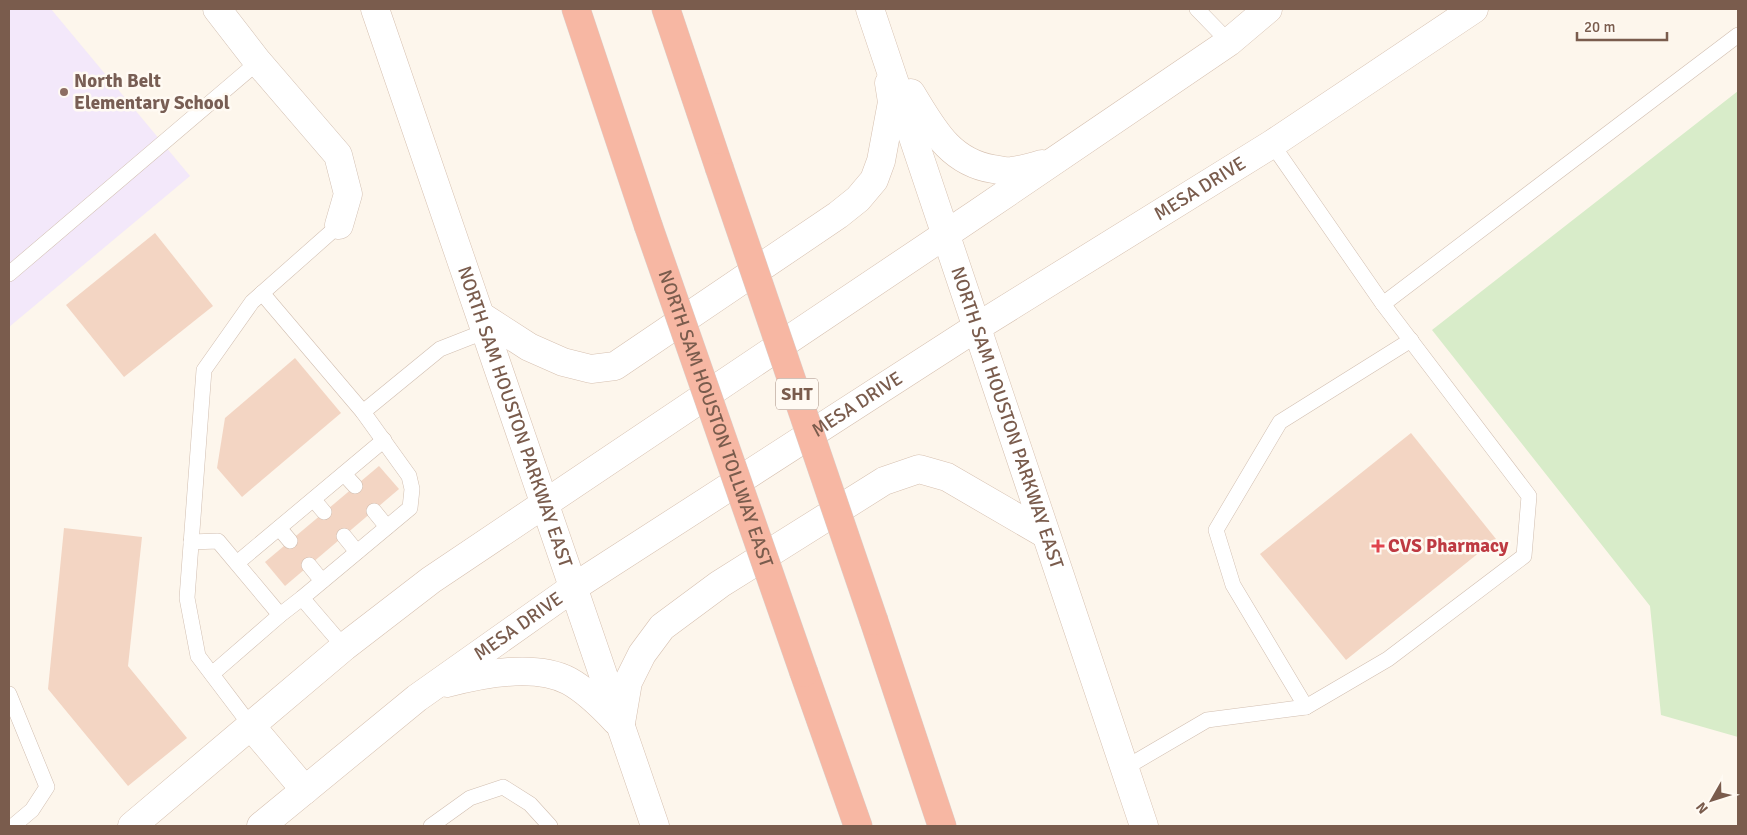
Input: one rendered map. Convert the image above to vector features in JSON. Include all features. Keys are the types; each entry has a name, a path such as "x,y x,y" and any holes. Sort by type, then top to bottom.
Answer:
{"highway":[{"name":"NORTH SAM HOUSTON TOLLWAY EAST","path":"576,9 648,225 858,826"},
{"name":"SHT","path":"666,9 942,826"}],"main road":[{"path":"217,9 258,62 338,155 348,194 339,225"},
{"name":"NORTH SAM HOUSTON PARKWAY EAST","path":"375,9 418,140 484,324 543,504 574,587 655,826"},
{"name":"NORTH SAM HOUSTON PARKWAY EAST","path":"870,9 1144,826"},
{"path":"132,826 161,817 252,726 344,647 431,580 946,235 1229,42 1268,9"},
{"name":"MESA DRIVE","path":"261,826 416,698 574,587 977,327 1272,144 1474,9"},
{"path":"484,324 563,362 591,369 615,366 838,215 858,199 874,180 881,161 892,102 885,51"},
{"path":"885,51 936,134 965,160 984,168 1010,172 1051,162"},
{"path":"620,726 628,682 642,654 662,627 720,584 884,481 919,470 947,477 1045,534"},
{"path":"432,687 476,675 508,671 547,674 568,680 596,700 620,726"},
{"path":"252,726 305,790"}],"lane":[{"path":"1197,9 1229,42"},
{"path":"1383,304 1738,35"},
{"path":"9,274 258,62"},
{"path":"1125,768 1207,720 1306,707 1388,659 1524,556 1529,496 1383,304 1272,144"},
{"path":"252,726 198,656 187,598 204,370 252,302 339,225"},
{"path":"212,674 280,615 410,508 412,489 409,476 363,412 262,293"},
{"path":"363,412 440,349 484,324"},
{"path":"1306,707 1233,585 1216,530 1280,422 1410,340"},
{"path":"238,563 384,440"},
{"path":"344,474 355,486"},
{"path":"314,500 324,512"},
{"path":"374,511 387,526"},
{"path":"279,528 290,541"},
{"path":"344,536 357,552"},
{"path":"191,542 218,541 280,615"},
{"path":"309,565 322,581"},
{"path":"302,598 344,647"},
{"path":"9,694 47,787 32,810 13,826"},
{"path":"431,826 470,798 503,787 530,804 550,826"}],"shaded area":[{"name":"North Belt Elementary School","path":"9,9 51,9 190,176 9,327"}],"green space":[{"path":"1738,91 1738,737 1661,715 1650,606 1432,330"}],"building":[{"path":"155,233 213,306 124,377 66,305"},
{"path":"295,358 341,413 242,497 217,468 225,418"},
{"name":"CVS Pharmacy","path":"1411,433 1496,539 1346,660 1260,554"},
{"path":"379,466 399,489 285,586 265,562"},
{"path":"64,528 142,537 128,666 187,738 128,786 48,689"}],"place":[{"name":"North Belt Elementary School","path":"64,92"},
{"name":"CVS Pharmacy","path":"1378,546"}]}
